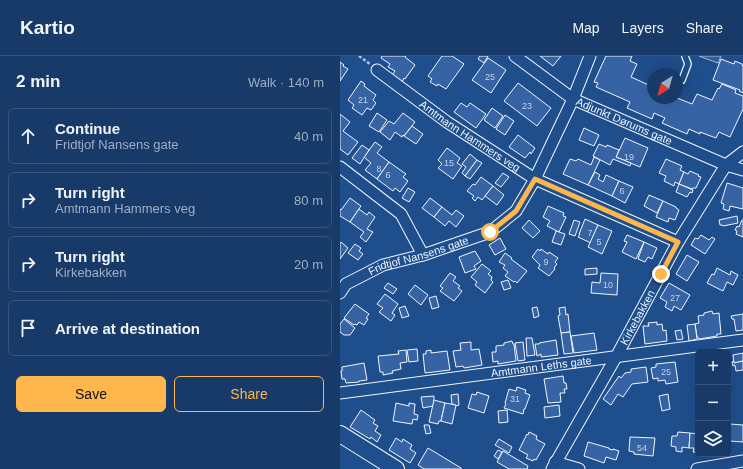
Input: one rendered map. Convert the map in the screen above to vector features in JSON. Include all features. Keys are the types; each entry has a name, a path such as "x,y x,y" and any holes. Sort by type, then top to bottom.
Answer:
{"main road":[{"path":"340,434 396,469"}],"street":[{"name":"Adjunkt Dørums gate","path":"515,56 573,99 726,165 743,170"},
{"name":"Fridtjof Nansens gate","path":"342,286 383,265 423,255 490,232 516,211 535,179 573,99 590,56"},
{"name":"Amtmann Hammers veg","path":"377,70 447,122 535,179 678,242"},
{"name":"Kirkebakken","path":"553,466 616,357 678,242 726,165 743,152"},
{"path":"340,167 401,214 423,255"},
{"name":"Amtmann Leths gate","path":"340,394 743,340"},
{"path":"697,469 743,461"},
{"path":"553,466 579,469"}],"lane":[{"path":"683,77 688,64 685,56"}],"shaded area":[{"path":"699,56 721,56 718,63"}],"building":[{"path":"382,56 406,56 405,57 415,65 402,82 392,75 395,71 388,67 390,64 381,58"},
{"path":"442,56 452,56 464,64 446,89 438,84 437,86 430,82 432,79 428,76"},
{"path":"480,56 488,56 484,63 478,59"},
{"path":"540,56 561,56 553,66"},
{"path":"606,56 632,56 630,61 637,64 631,77 647,84 647,104 683,104 683,100 692,104 697,94 712,100 718,88 719,89 722,84 736,90 735,93 743,96 743,109 730,137 719,132 716,138 700,132 700,134 689,129 687,134 662,123 665,118 654,113 652,119 627,108 630,102 596,87 598,83 594,82"},
{"path":"488,58 506,70 491,93 472,80"},
{"path":"721,59 734,64 735,61 742,64 743,93 739,91 740,90 713,80"},
{"path":"340,62 348,69 340,81"},
{"path":"361,81 365,84 364,86 376,95 373,100 376,103 371,110 367,108 362,115 352,108 354,105 348,100"},
{"path":"518,83 551,108 537,126 504,101"},
{"path":"461,103 467,107 470,103 486,114 476,128 454,112"},
{"path":"492,108 503,116 495,128 484,120"},
{"path":"377,113 387,120 379,132 369,126"},
{"path":"403,113 415,122 404,136 403,135 402,137 395,132 390,140 380,132 389,121 394,124"},
{"path":"340,114 350,122 343,131 358,142 348,155 340,149"},
{"path":"505,115 514,121 505,135 496,129"},
{"path":"412,126 423,134 416,144 404,136"},
{"path":"584,128 599,135 594,146 579,140"},
{"path":"518,135 535,148 531,154 530,152 525,158 509,147"},
{"path":"625,138 648,148 640,167 616,157"},
{"path":"375,142 382,147 377,153 389,162 377,179 365,170 371,163 364,157"},
{"path":"599,144 606,147 607,145 619,150 616,157 631,163 630,166 613,159 610,165 593,156"},
{"path":"362,145 369,150 360,164 352,158"},
{"path":"447,148 460,158 457,163 462,166 453,179 438,168 442,164 438,160"},
{"path":"470,154 477,160 465,176 462,173 466,167 462,164"},
{"path":"594,157 600,160 588,185 563,174 570,159 576,161 578,159 591,165"},
{"path":"666,159 682,166 680,170 684,172 679,184 675,182 674,186 664,181 666,176 659,173"},
{"path":"477,160 482,163 470,179 465,176"},
{"path":"389,162 406,174 403,177 408,181 400,192 395,188 393,191 377,179"},
{"path":"690,171 701,177 696,188 692,189 679,184 684,172 688,174"},
{"path":"595,172 600,175 598,179 603,182 606,175 619,181 612,196 588,185"},
{"path":"503,173 509,177 501,187 495,183"},
{"path":"481,177 493,186 482,200 478,197 475,201 472,198 474,196 467,191 473,184 475,185"},
{"path":"619,181 633,187 625,203 612,196"},
{"path":"727,183 743,188 743,209 730,206 729,211 723,209 724,204 721,203"},
{"path":"679,184 693,190 692,193 690,192 687,197 676,192"},
{"path":"493,186 504,195 497,205 485,196"},
{"path":"408,188 415,192 409,202 402,198"},
{"path":"649,195 663,201 657,213 644,206"},
{"path":"350,198 361,206 350,222 340,216 340,209 341,210"},
{"path":"430,198 442,207 434,217 422,208"},
{"path":"663,201 679,210 675,220 669,218 668,222 656,217"},
{"path":"548,206 564,213 563,216 566,217 559,232 547,226 550,221 543,217"},
{"path":"442,207 452,215 456,210 464,216 456,227 449,221 445,226 434,217"},
{"path":"359,209 367,215 369,212 375,217 367,229 373,232 366,242 360,237 364,232 350,222"},
{"path":"737,216 738,223 723,226 720,225 719,220"},
{"path":"585,219 598,225 591,243 578,237"},
{"path":"529,220 540,231 533,238 522,228"},
{"path":"574,220 580,222 575,236 569,234"},
{"path":"742,220 743,237 736,234 737,231 735,230 737,226 739,227"},
{"path":"598,225 612,231 602,254 588,247"},
{"path":"556,231 565,234 561,245 552,242"},
{"path":"627,235 644,242 636,259 622,252 627,242 624,241"},
{"path":"701,235 709,240 712,237 715,239 705,254 691,245 695,238 698,239"},
{"path":"500,238 506,249 495,255 489,245"},
{"path":"341,242 348,248 340,259 340,244"},
{"path":"644,242 657,248 652,259 648,257 645,262 638,259"},
{"path":"355,244 361,248 359,251 363,254 358,260 348,253"},
{"path":"538,249 540,251 541,249 548,254 549,252 558,258 555,262 557,264 554,268 555,269 549,276 538,268 540,265 532,257"},
{"path":"475,251 481,261 474,266 476,269 465,273 459,257"},
{"path":"505,253 527,271 517,283 505,276 508,272 503,268 505,265 499,262"},
{"path":"687,255 699,262 687,281 676,274"},
{"path":"482,264 491,271 488,274 492,277 491,280 493,282 485,293 475,285 477,282 471,277"},
{"path":"597,268 597,274 585,275 585,269"},
{"path":"717,268 730,275 731,271 738,275 733,285 727,282 723,291 707,283 712,274 714,275"},
{"path":"450,273 456,277 453,281 460,286 458,288 462,291 454,301 440,291 443,288 440,286"},
{"path":"601,273 618,274 617,295 591,293 592,282 600,283"},
{"path":"508,280 511,288 504,290 501,282"},
{"path":"388,283 397,289 393,294 384,288"},
{"path":"669,283 690,295 681,310 674,306 672,311 665,307 667,302 660,298"},
{"path":"415,285 428,295 421,305 408,294"},
{"path":"385,294 398,304 392,313 395,315 391,321 379,312 383,308 377,304"},
{"path":"436,296 439,307 432,309 429,298"},
{"path":"355,304 369,314 364,325 359,322 357,325 354,325 344,318"},
{"path":"405,306 409,316 402,318 399,308"},
{"path":"537,307 539,316 534,318 532,308"},
{"path":"565,307 566,315 568,314 570,332 561,333 558,316 560,315 559,308"},
{"path":"712,311 713,314 719,313 721,334 699,339 697,337 695,324 699,323 698,316"},
{"path":"743,314 743,330 736,331 734,319 732,319 731,316"},
{"path":"344,319 355,328 350,335 344,335 340,332 340,324"},
{"path":"657,322 657,325 662,324 663,331 666,330 667,341 645,344 643,326 649,326 648,323"},
{"path":"695,324 697,339 689,341 687,325"},
{"path":"681,330 683,339 677,340 675,331"},
{"path":"570,332 573,353 564,354 561,333"},
{"path":"594,333 597,350 574,353 571,336"},
{"path":"526,338 532,338 535,355 527,356"},
{"path":"556,340 558,355 541,357 541,354 537,356 535,344"},
{"path":"512,341 514,344 516,361 498,364 498,361 493,362 492,352 496,352 496,346 504,345 504,343"},
{"path":"471,342 471,350 479,349 482,365 464,368 463,366 456,367 453,351 461,350 460,343"},
{"path":"523,342 525,360 518,361 515,343"},
{"path":"417,349 418,361 409,362 407,350"},
{"path":"406,350 407,362 400,363 401,369 392,371 393,373 383,375 383,372 380,372 378,356 399,354 398,351"},
{"path":"431,350 431,353 447,351 450,370 425,373 423,354 426,354 426,351"},
{"path":"743,353 743,361 734,363 733,355"},
{"path":"734,361 734,363 743,361 743,370 736,371 735,365 733,366 732,362"},
{"path":"675,362 678,382 666,384 665,380 658,381 658,378 653,379 651,368 656,367 656,364"},
{"path":"364,363 367,380 346,383 345,379 342,379 342,367"},
{"path":"646,367 648,382 632,384 623,397 618,394 611,405 603,399 619,376 621,378 625,373 631,372 631,369"},
{"path":"563,376 567,389 564,389 565,393 560,393 561,402 548,403 544,379"},
{"path":"517,387 526,390 525,393 530,395 523,414 504,408 509,389 516,391"},
{"path":"477,392 489,396 484,413 468,408 472,394 476,395"},
{"path":"458,394 459,405 456,406 452,404 451,395"},
{"path":"668,394 670,409 662,411 659,396"},
{"path":"434,396 433,406 423,408 421,397"},
{"path":"434,400 445,403 441,421 439,421 438,424 429,422"},
{"path":"396,403 409,406 409,403 415,404 414,414 418,415 417,420 413,419 412,424 393,421"},
{"path":"445,403 456,405 452,424 441,421"},
{"path":"559,405 560,416 545,418 544,407"},
{"path":"361,410 375,420 373,423 378,426 375,431 381,435 377,442 371,437 370,439 350,427"},
{"path":"507,410 508,422 499,423 498,411"},
{"path":"731,424 743,425 743,442 731,441"},
{"path":"424,425 429,425 431,433 426,434"},
{"path":"529,432 537,436 536,439 545,444 536,460 534,459 533,461 526,458 528,455 519,450"},
{"path":"678,432 690,433 689,448 682,447 682,452 676,451 676,447 671,446 672,436 677,436"},
{"path":"690,433 695,434 695,452 693,452 694,448 689,448"},
{"path":"630,437 655,438 653,456 634,454 634,452 629,451"},
{"path":"396,438 402,442 403,439 412,445 410,449 416,453 410,463 389,450"},
{"path":"499,439 512,447 509,453 495,445"},
{"path":"588,442 619,451 616,460 606,457 604,463 584,456"},
{"path":"428,448 461,469 424,469 418,465"},
{"path":"498,450 502,452 498,459 494,456"},
{"path":"503,451 528,466 527,469 509,469 497,462"}],"route":[{"path":"490,232 516,211 535,179 678,242 661,274"}]}
